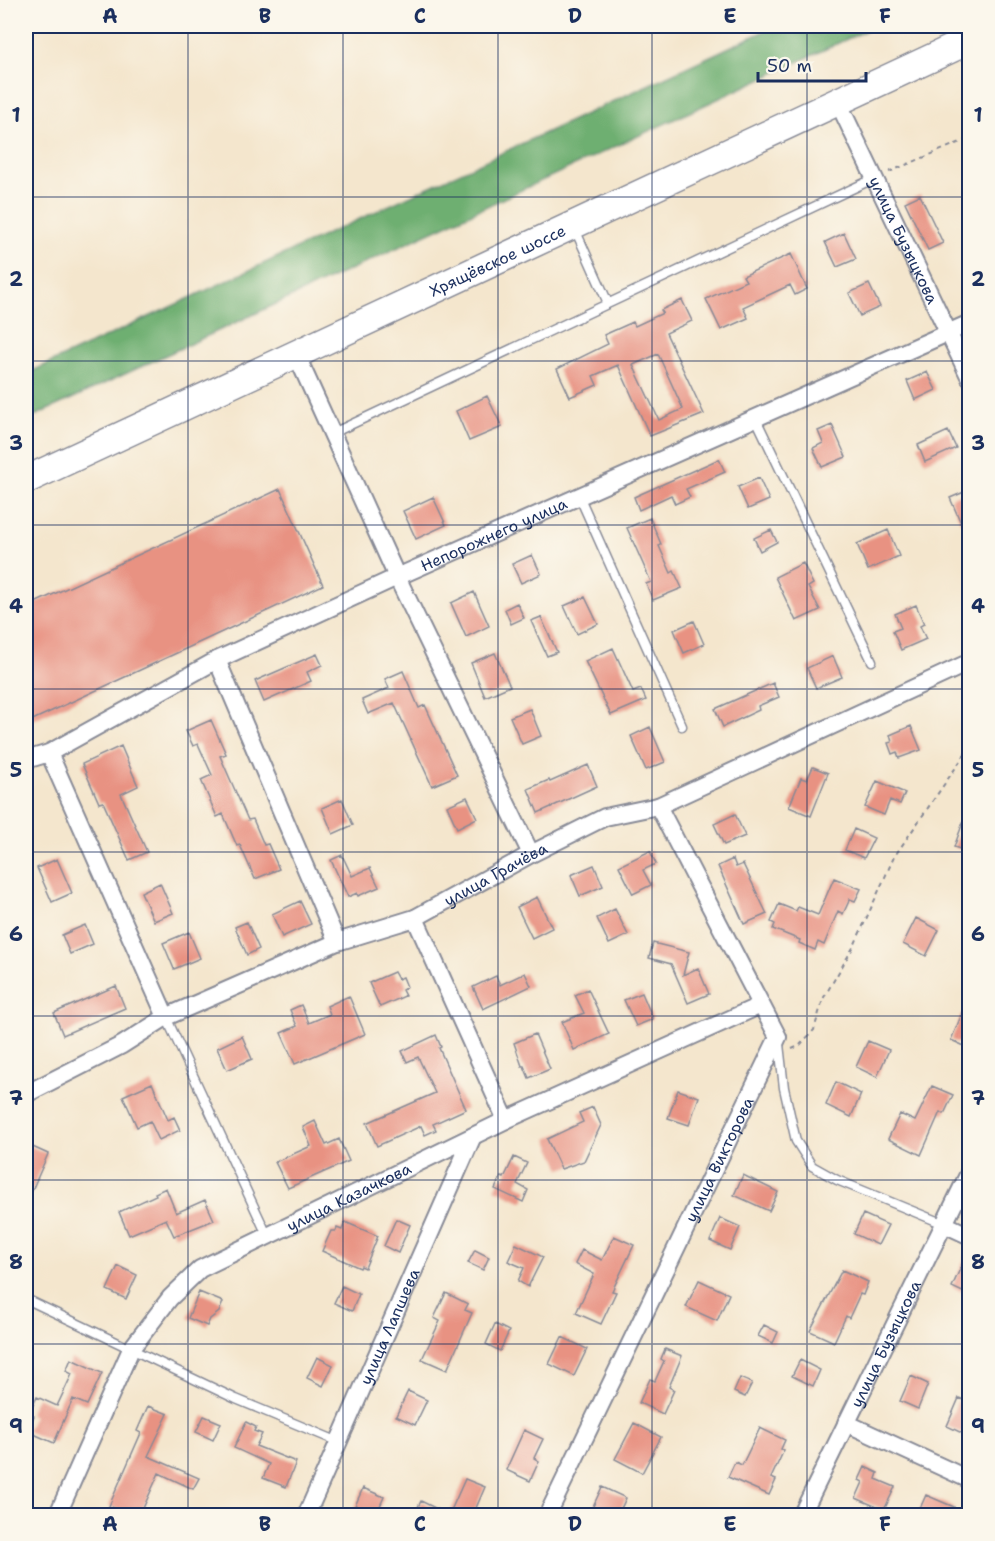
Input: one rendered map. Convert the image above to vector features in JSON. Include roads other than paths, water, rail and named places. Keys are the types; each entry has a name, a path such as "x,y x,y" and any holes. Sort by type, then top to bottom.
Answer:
{"main road":[{"name":"Хрящёвское шоссе","path":"26,480 969,40"}],"street":[{"name":"улица Бузыцкова","path":"838,102 969,378"},
{"name":"Непорожнего улица","path":"26,760 49,753 217,660 397,577 969,324"},
{"path":"296,354 397,577 531,854"},
{"path":"217,660 337,942"},
{"name":"улица Грачёва","path":"26,1094 122,1045 166,1017 337,942 415,918 531,854 605,817 658,806 969,662"},
{"path":"49,753 166,1017"},
{"path":"658,806 761,1005 779,1046"},
{"path":"415,918 506,1120"},
{"name":"улица Казачкова","path":"57,1515 132,1349 170,1298 200,1269 506,1120 761,1005"},
{"name":"улица Викторова","path":"547,1515 779,1046"},
{"name":"улица Лапшева","path":"306,1515 473,1136"},
{"name":"улица Бузыцкова","path":"801,1515 969,1171"},
{"path":"944,1224 969,1236"},
{"path":"846,1423 969,1480"}],"lane":[{"path":"333,433 873,179"},
{"path":"572,225 608,303"},
{"path":"756,419 872,661"},
{"path":"580,498 682,726"},
{"path":"166,1017 268,1237"},
{"path":"779,1046 784,1088 796,1141 812,1166 837,1180 944,1224"},
{"path":"26,1299 236,1399 339,1443"}]}
